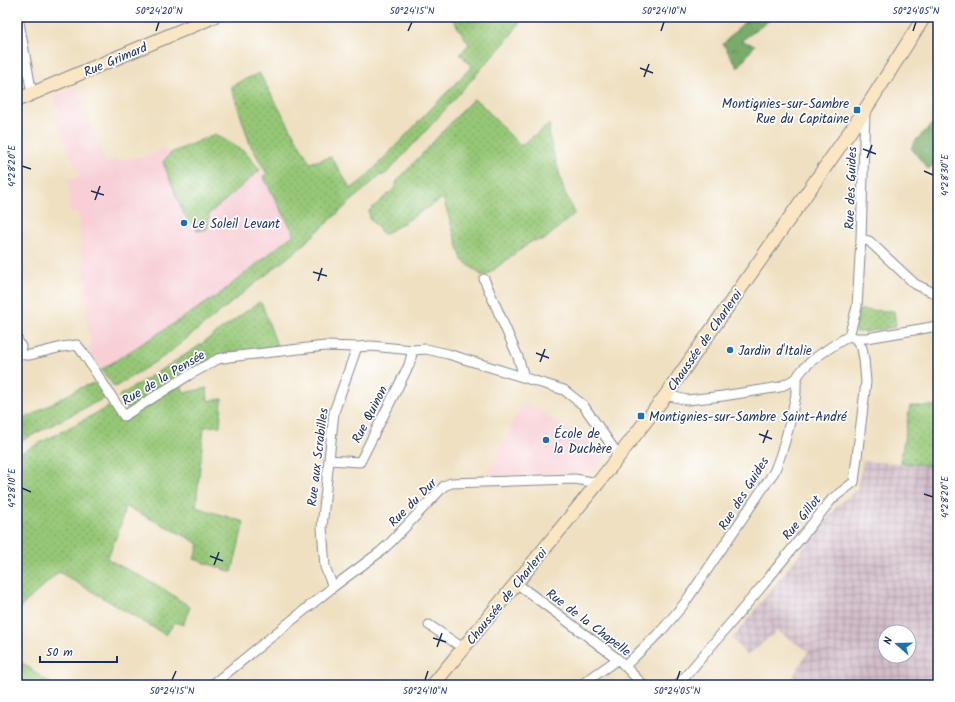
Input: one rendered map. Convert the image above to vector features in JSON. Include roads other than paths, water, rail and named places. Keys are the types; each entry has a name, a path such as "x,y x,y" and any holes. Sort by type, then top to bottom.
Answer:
{"main road":[{"name":"Chaussée de Charleroi","path":"433,685 598,483 666,395 865,110 924,17"},
{"name":"Rue Grimard","path":"17,100 208,18"}],"street":[{"path":"18,17 32,94"},
{"name":"Rue des Guides","path":"852,337 857,307 861,239 865,110"},
{"path":"861,239 869,241 916,284 938,295"},
{"path":"484,280 518,357 524,377"},
{"path":"666,395 688,400 780,387 797,378 805,367 830,347 852,337 867,338 938,326"},
{"name":"Rue Gillot","path":"678,685 763,585 832,499 854,482 866,382 862,348 852,337"},
{"name":"Rue de la Pensée","path":"17,339 20,343 18,353 25,355 77,345 124,416 189,375 218,359 325,346 357,347"},
{"path":"357,347 371,346 413,350 426,349 448,354 564,390 583,405 619,456"},
{"name":"Rue aux Scrabilles","path":"333,587 325,567 322,527 334,412 357,347"},
{"name":"Rue Quinon","path":"329,460 360,462 409,365 413,350"},
{"name":"Rue des Guides","path":"626,665 662,630 684,604 774,472 791,422 797,394 797,378"},
{"name":"Rue du Dur","path":"333,587 385,547 444,486 452,483 575,479 598,483"},
{"name":"Rue de la Chapelle","path":"516,583 626,665 644,685"},
{"path":"212,685 333,587"},
{"path":"429,625 463,648"},
{"path":"581,685 618,659"}],"place":[{"name":"Montignies-sur-Sambre Rue du Capitaine","path":"857,110"},
{"name":"Le Soleil Levant","path":"184,223"},
{"name":"Jardin d'Italie","path":"730,350"},
{"name":"Montignies-sur-Sambre Saint-André","path":"641,416"},
{"name":"École de la Duchère","path":"546,440"}]}
